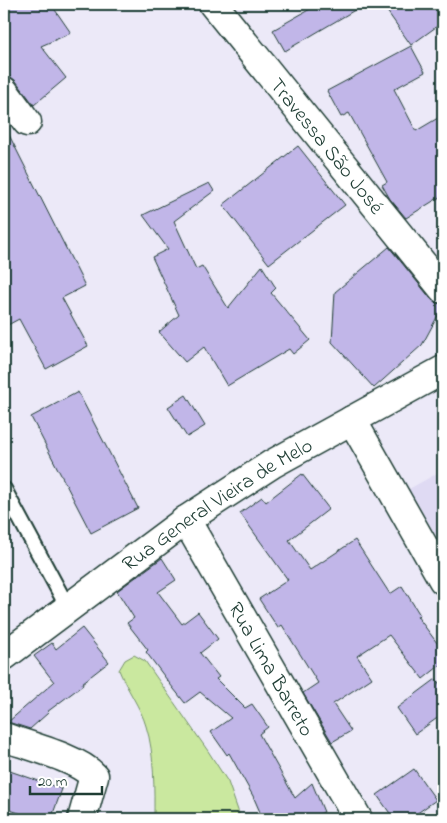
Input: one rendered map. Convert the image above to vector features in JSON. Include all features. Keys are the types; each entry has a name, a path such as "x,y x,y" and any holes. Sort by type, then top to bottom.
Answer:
{"street":[{"name":"Travessa São José","path":"213,4 443,289"},
{"path":"4,91 27,122"},
{"name":"Rua General Vieira de Melo","path":"4,656 186,520 272,464 443,370"},
{"path":"352,420 443,580"},
{"name":"Rua Lima Barreto","path":"186,520 358,819"},
{"path":"4,737 75,763 87,769 94,776 82,819"}],"lane":[{"path":"4,489 68,608"}],"shaded area":[{"path":"443,470 443,547 409,489"}],"green space":[{"path":"134,655 145,661 208,751 228,782 241,819 154,819 153,772 149,737 141,712 119,670 125,660"}],"building":[{"path":"4,4 51,4 71,33 41,46 66,78 34,105 16,81 4,75"},
{"path":"319,4 365,4 285,51 273,30"},
{"path":"382,4 443,4 443,22 411,45"},
{"path":"411,46 425,72 394,89 416,131 443,115 443,195 406,218 390,199 382,185 387,182 349,113 341,117 327,91"},
{"path":"4,125 85,286 62,298 88,346 46,369 19,319 4,327"},
{"path":"298,146 345,205 269,264 223,205"},
{"path":"209,183 214,191 174,221 196,269 202,266 228,308 262,266 276,288 271,293 310,340 293,354 289,349 227,386 204,347 185,362 159,332 179,315 152,257 168,249 143,215"},
{"path":"389,247 431,299 443,304 443,306 422,345 374,388 332,342 335,292"},
{"path":"78,392 138,508 91,533 31,417"},
{"path":"186,395 205,426 187,437 168,407"},
{"path":"302,474 329,509 289,540 310,570 355,540 390,594 402,586 420,615 417,616 443,651 443,663 423,679 389,635 357,656 372,678 333,704 351,731 332,742 303,693 318,683 282,625 278,628 259,599 288,580 240,513 262,497 266,502"},
{"path":"162,558 176,580 158,592 182,624 198,612 218,639 200,653 219,677 216,679 245,708 252,704 268,727 259,734 295,798 312,783 324,812 309,819 263,819 253,796 229,753 227,755 211,732 231,718 200,692 185,703 146,652 148,650 127,623 134,618 117,591"},
{"path":"82,628 109,662 82,683 83,685 47,712 30,729 8,722 54,682 34,656 52,643 56,649"},
{"path":"436,679 443,689 443,714 415,734 397,708"},
{"path":"4,769 62,789 51,819 37,819 4,808"},
{"path":"414,769 436,800 409,819 394,819 377,795"}]}
